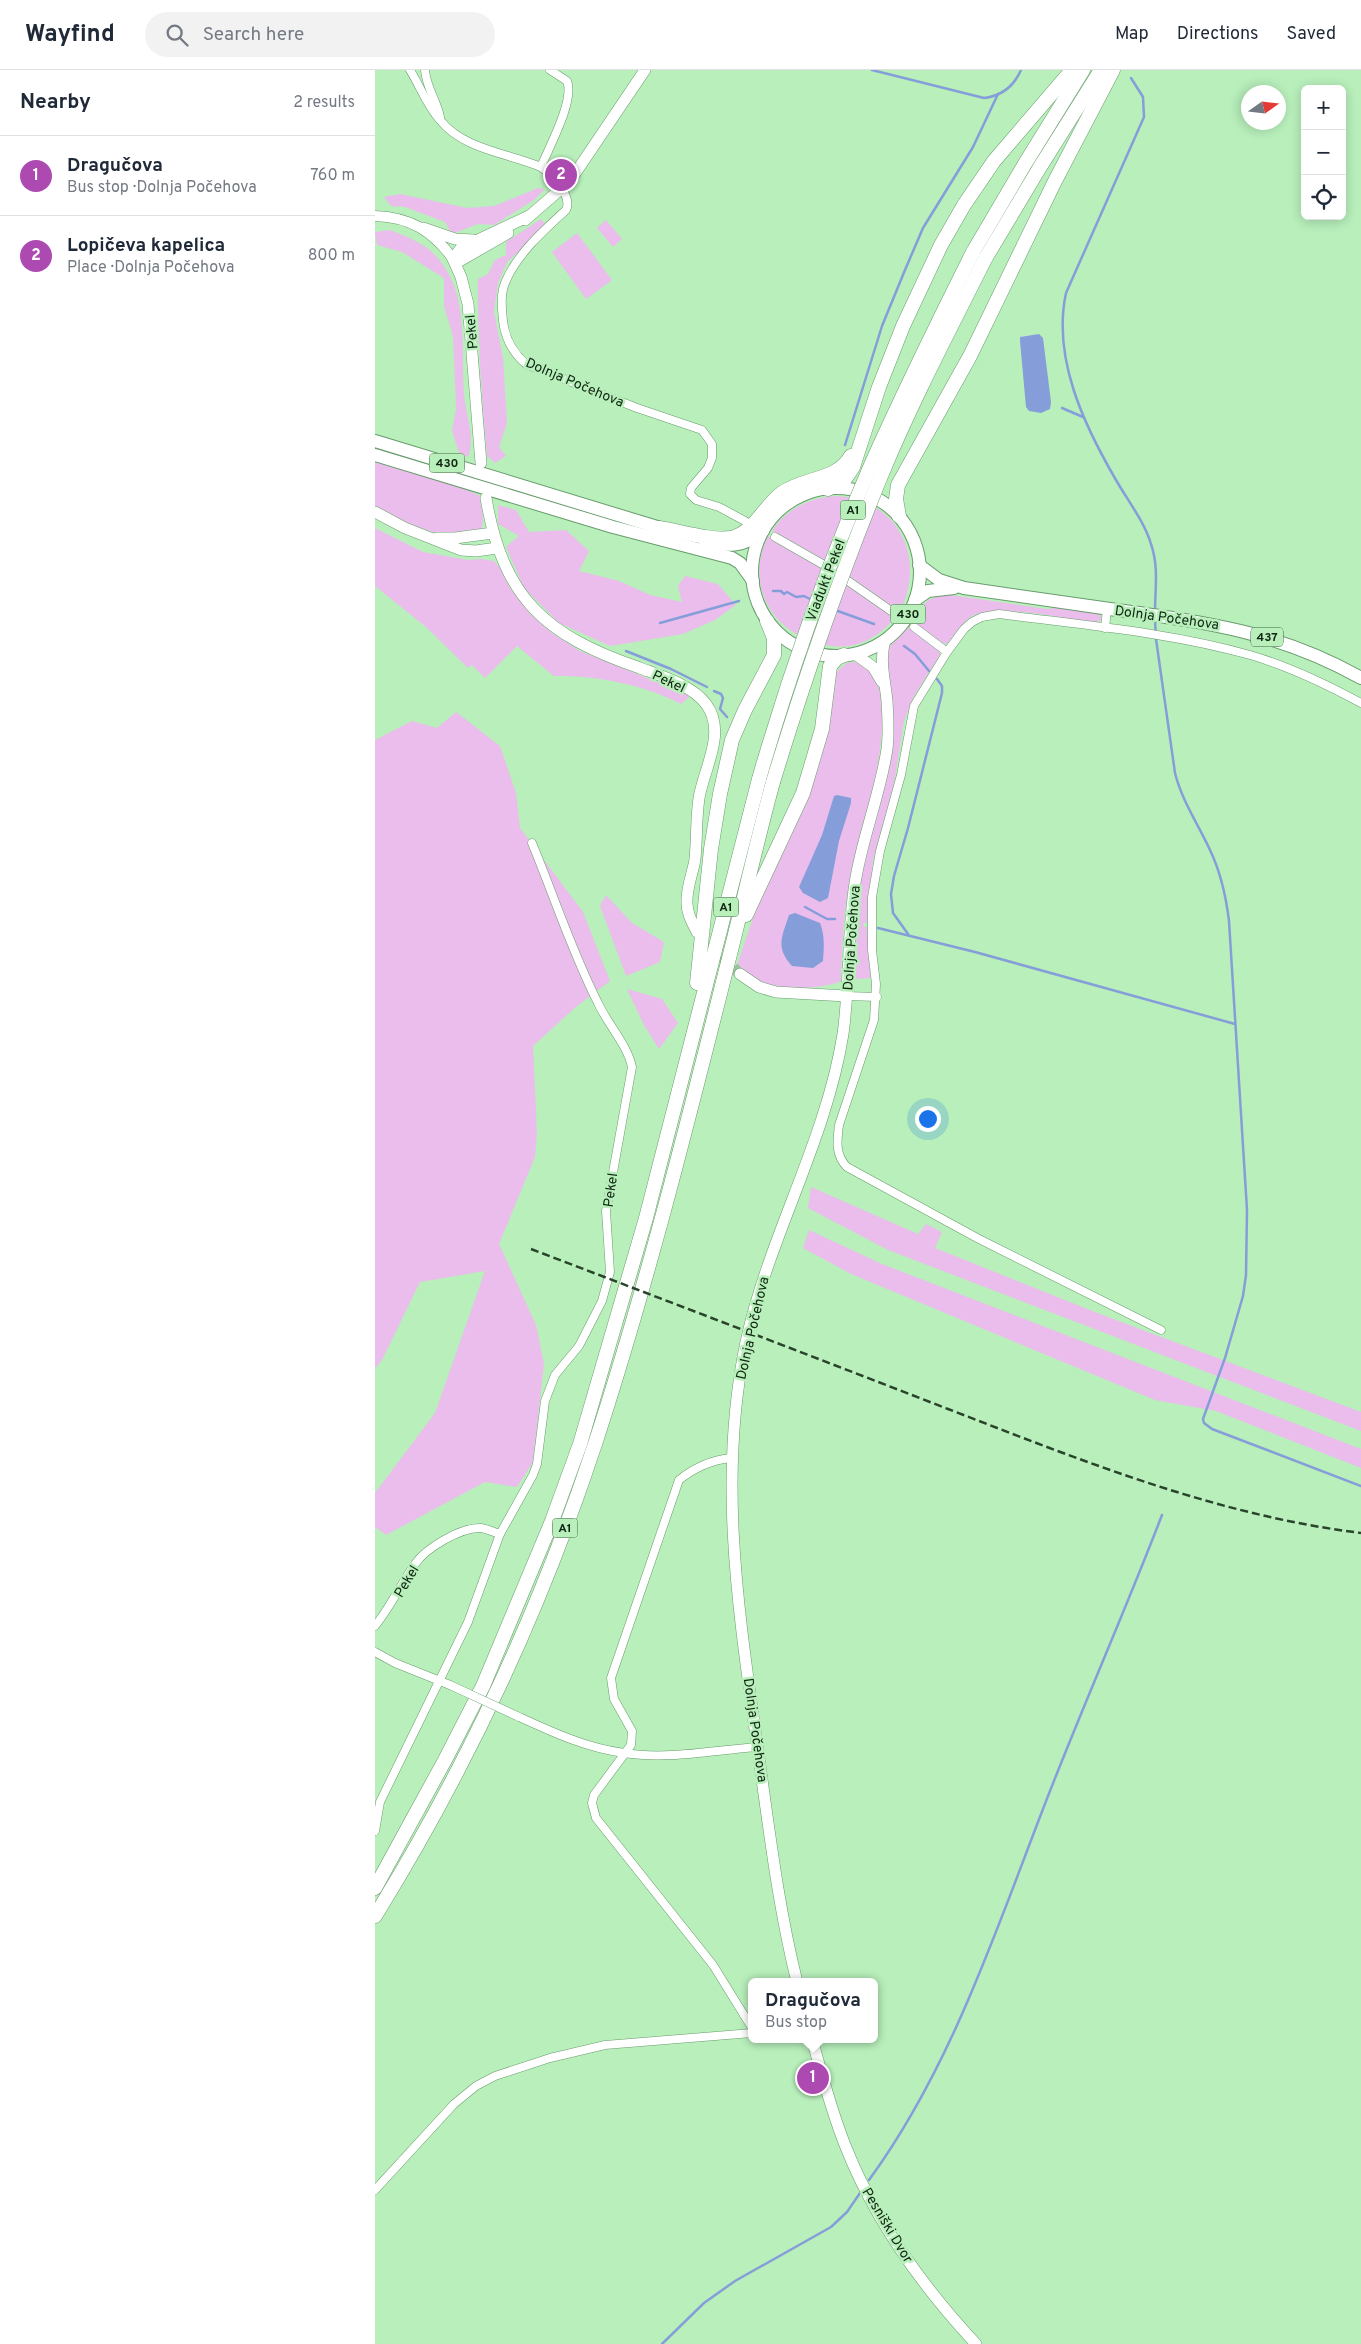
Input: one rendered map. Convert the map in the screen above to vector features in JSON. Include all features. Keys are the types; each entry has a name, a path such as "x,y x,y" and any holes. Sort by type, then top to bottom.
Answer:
{"highway":[{"path":"828,489 840,483 849,473 856,460 863,433 903,326 941,244 964,205 994,161 1072,70"},
{"name":"A1","path":"979,256 1026,162 1083,70"},
{"name":"A1","path":"979,256 1040,167 1101,70"},
{"path":"899,516 896,499 898,485 970,356 1055,181 1113,70"},
{"name":"Viadukt Pekel","path":"766,781 794,665 837,547 871,465 918,362 979,256"},
{"path":"659,528 721,538 737,536 750,528 766,506 790,488 806,481 829,475 842,468 849,460 863,433"},
{"path":"692,1035 689,1014 699,974 711,849 720,794 733,740 745,710 774,655 774,638 767,621"},
{"path":"726,972 734,961 747,914 793,816 812,768 822,729 830,666 837,658 849,654"},
{"name":"A1","path":"375,1916 421,1836 496,1694 565,1529 594,1446 636,1313 669,1194 726,972 766,781"},
{"name":"A1","path":"375,1888 483,1686 552,1521 580,1444 620,1311 692,1035 766,781"}],"main road":[{"path":"454,261 507,234 569,181 645,70"},
{"path":"454,261 461,248 529,216"},
{"path":"423,228 455,239 470,240 482,238"},
{"name":"Pekel","path":"454,261 468,304 481,463"},
{"name":"430","path":"375,441 693,539 732,546 748,542 763,531"},
{"name":"430","path":"375,455 604,525 732,558 740,563 753,581"},
{"name":"430","path":"843,489 871,496 899,516 915,545 919,566 918,586 915,600 905,619 885,640 849,654 817,654 798,646 779,634 767,621 758,603 753,581 754,554 763,531 786,504 810,492 843,489"},
{"name":"Pekel","path":"486,498 497,548 512,579 541,617 561,633 583,646 674,682 695,694 706,704 715,731 699,798 695,859 687,902 688,914 697,932"},
{"path":"375,512 405,528 461,550 477,551 497,548"},
{"path":"429,537 455,538 493,532"},
{"name":"Dolnja Počehova","path":"919,566 939,580 963,588 1226,626 1314,654 1361,678"},
{"name":"Dolnja Počehova","path":"915,600 928,591 963,588"},
{"name":"Dolnja Počehova","path":"796,1978 779,1893 731,1537 731,1458 736,1402 747,1339 764,1275 820,1126 842,1038 849,930 857,871 887,747 887,700 881,658 885,640"},
{"path":"849,654 873,667 885,687"},
{"path":"740,974 759,987 776,992 846,996"},
{"name":"Pesniški Dvor","path":"813,2043 826,2092 846,2147 865,2188 891,2234 920,2277 976,2344"}],"street":[{"path":"410,70 441,122 470,142 541,167 561,189"},
{"path":"425,70 427,83 437,105 441,122"},
{"path":"541,167 566,107 569,86 567,81 551,70"},
{"name":"Dolnja Počehova","path":"561,189 568,198 567,207 529,247 504,284 502,314 507,338 512,348 526,364 637,408 702,430 712,444 712,458 708,468 691,488 690,494 696,500 719,506 745,521"},
{"path":"375,216 408,221 423,228 436,238 454,261"},
{"path":"775,537 810,556 861,588 894,613"},
{"path":"1105,628 1107,609"},
{"name":"Dolnja Počehova","path":"947,652 973,622 991,615 1105,628 1166,636 1259,658 1291,670 1361,703"},
{"path":"914,627 947,652 914,706 901,775 880,851 872,897 871,922 877,998 874,1020 839,1125 837,1139 839,1158 847,1167 979,1239 1161,1330"},
{"name":"Pekel","path":"375,1831 380,1802 468,1622 500,1534 535,1470 545,1401 555,1375 579,1346 602,1301 610,1272 606,1211 631,1067 629,1054 623,1048 599,1005 532,843"},
{"path":"846,996 877,998"},
{"path":"731,1458 705,1464 688,1472 679,1480 611,1678 611,1689 614,1699 632,1732 631,1745 595,1795 592,1803 596,1818 713,1965 748,2022"},
{"name":"Pekel","path":"375,1626 391,1606 416,1563 431,1549 456,1534 481,1528 500,1534"},
{"path":"375,1652 567,1739 625,1754 674,1755 758,1747"},
{"path":"375,2190 454,2104 476,2086 495,2076 550,2058 605,2045 748,2033"}],"shaded area":[{"path":"538,188 545,189 534,200 494,225 478,224 452,234 445,222 405,207 391,206 384,197 400,194 467,208 494,206"},
{"path":"541,219 545,224 536,236 507,262 498,283 494,312 503,358 507,423 499,447 506,456 495,463 487,456 479,345 478,279 488,274 495,260 506,255 506,242"},
{"path":"606,220 622,239 613,247 597,228"},
{"path":"390,230 424,246 434,254 446,268 459,301 463,338 464,393 471,433 468,457 459,453 452,431 456,409 453,336 444,306 444,278 402,252 377,245 375,232"},
{"path":"577,233 612,280 586,299 552,252"},
{"path":"375,460 459,486 480,496 483,518 482,529 439,534 412,525 375,507"},
{"path":"835,496 857,499 876,508 891,520 901,535 908,553 910,572 907,593 899,613 851,580 772,531 784,517 799,506 816,499"},
{"path":"498,505 516,510 529,532 566,530 589,551 579,571 619,581 650,595 682,602 678,586 685,576 718,584 736,605 715,620 683,634 610,646 559,623 524,588 506,547 519,536 498,524"},
{"path":"375,528 423,552 468,560 494,561 500,568 510,588 531,615 552,633 580,651 687,694 689,697 681,704 652,691 619,682 586,677 554,676 517,646 485,678 472,665 468,668 426,627 375,586"},
{"path":"768,536 850,584 895,618 873,637 851,646 827,645 794,633 772,611 760,584 759,568"},
{"path":"951,595 1047,609 1055,608 1099,613 1102,619 1096,623 1015,611 984,612 968,619 947,644 939,642 913,622 923,605 931,599"},
{"path":"909,627 939,650 940,655 914,696 904,721 894,784 873,860 867,923 863,923 864,927 867,927 871,978 855,979 861,873 893,705 885,665 888,648"},
{"path":"855,662 873,675 881,699 882,730 870,804 848,890 841,981 823,986 800,988 767,984 759,981 737,965 754,915 775,863 836,672 847,663"},
{"path":"456,712 500,746 516,793 520,828 583,912 610,981 577,1006 533,1046 537,1134 535,1157 499,1244 536,1325 544,1364 533,1462 517,1487 485,1482 386,1535 375,1527 375,1493 435,1413 485,1271 420,1282 382,1360 375,1369 375,740 412,721 437,728"},
{"path":"606,895 632,923 664,942 660,962 626,976 600,906"},
{"path":"627,989 662,999 678,1023 659,1049 644,1025"},
{"path":"811,1187 918,1234 926,1224 942,1232 935,1248 1100,1314 1361,1412 1361,1431 888,1250 808,1208"},
{"path":"809,1230 882,1264 1361,1449 1361,1468 1216,1411 1155,1400 851,1274 803,1248"}],"water":[{"path":"1039,334 1043,338 1051,402 1050,409 1041,413 1029,411 1026,407 1020,341 1020,337"},
{"path":"834,796 851,798 851,803 839,841 828,898 820,902 803,893 799,887 822,835"},
{"path":"795,913 820,923 822,928 824,942 823,961 813,968 792,966 783,953 781,942 784,930 789,915"}],"waterway":[{"path":"872,70 984,98 996,95 1006,89 1015,81 1021,70"},
{"path":"1131,78 1143,97 1144,117 1066,293 1063,317 1063,342 1067,366 1082,414 1104,459 1144,527 1151,544 1156,570 1155,612"},
{"path":"845,445 882,326 923,228 973,147 998,94"},
{"path":"1062,408 1083,417"},
{"path":"773,591 781,591 784,594 787,592 796,597 804,596 812,600"},
{"path":"660,623 739,601"},
{"path":"835,610 874,624"},
{"path":"1155,620 1175,773 1186,803 1217,867 1228,912 1247,1210 1246,1275 1243,1296 1225,1358 1203,1419 1204,1423 1212,1429 1361,1486"},
{"path":"904,646 915,654 929,671"},
{"path":"626,651 671,669 707,687"},
{"path":"908,934 893,913 891,894 894,876 942,693 942,686 937,679"},
{"path":"714,691 721,694 723,698 720,709 727,717"},
{"path":"805,907 827,919 835,919"},
{"path":"878,928 975,952 1235,1024"},
{"path":"869,2180 898,2137 923,2093 947,2047 968,2000 988,1953 1057,1772 1162,1515"},
{"path":"662,2344 704,2303 735,2281 831,2227 847,2212 860,2193"}],"tunnel":[{"path":"894,613 914,627"},
{"path":"698,933 740,974"}],"railway":[{"path":"531,1249 999,1429 1151,1484 1202,1500 1254,1513 1307,1525 1361,1533"}],"place":[{"name":"Lopičeva kapelica","path":"561,175"},
{"name":"Dragučova","path":"813,2078"}]}
